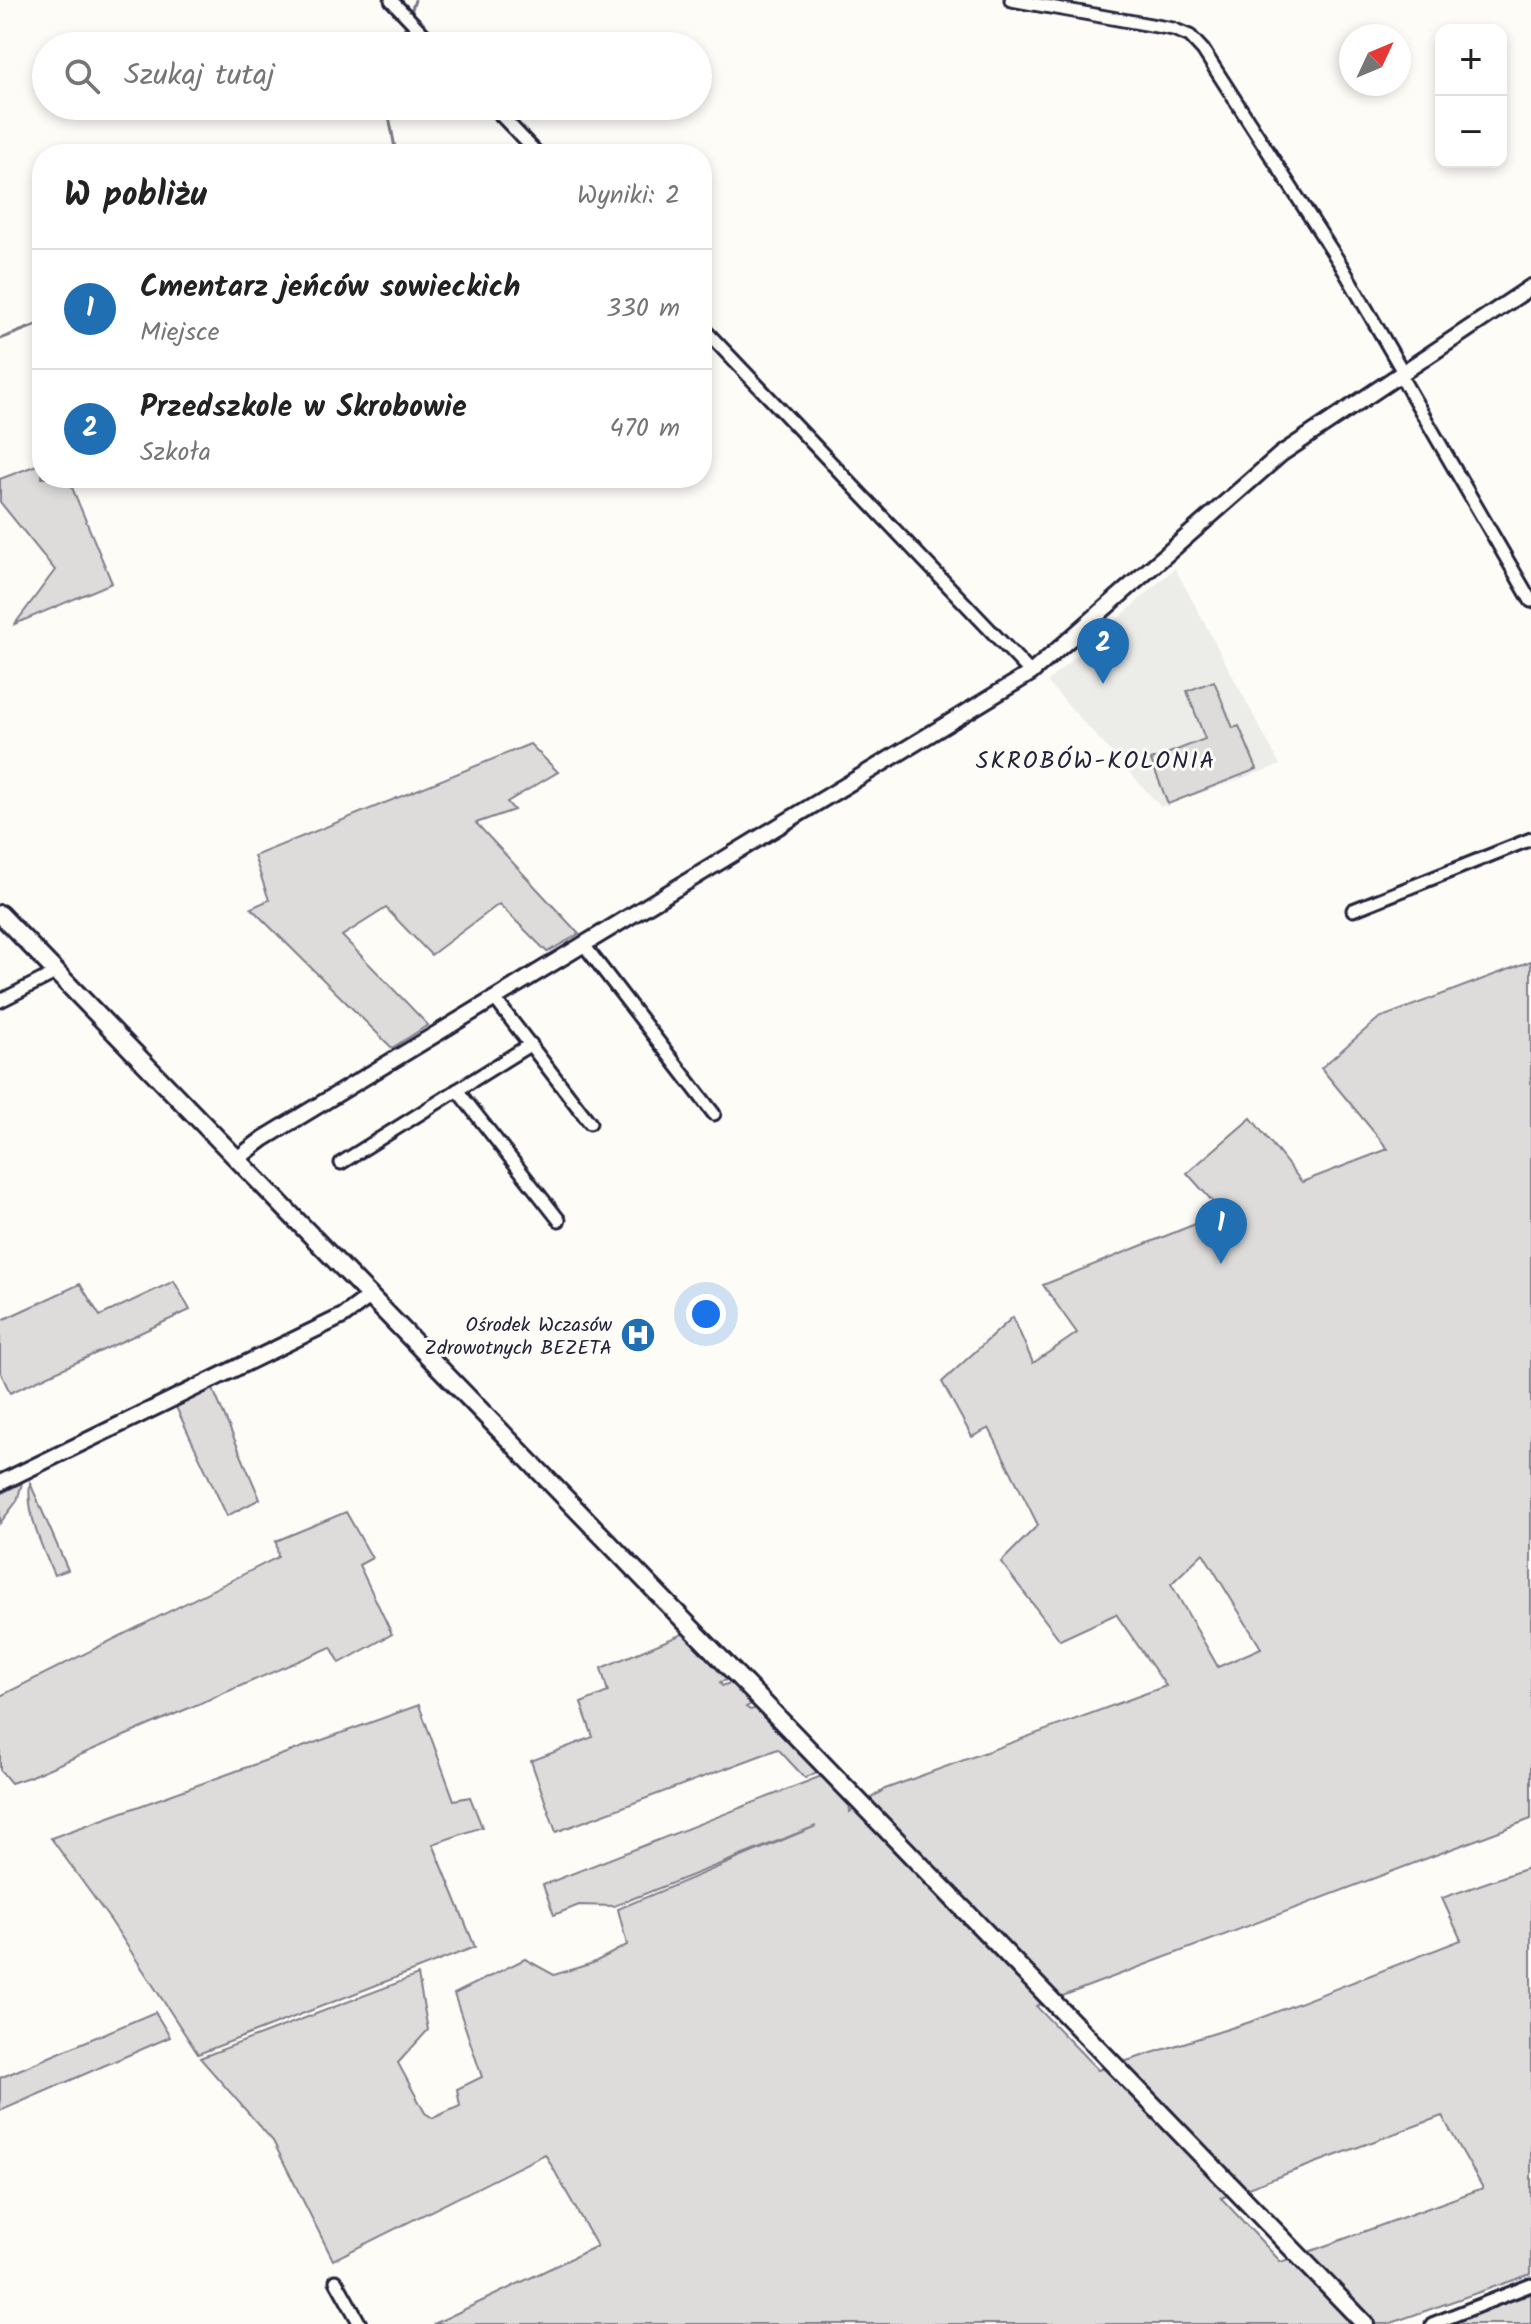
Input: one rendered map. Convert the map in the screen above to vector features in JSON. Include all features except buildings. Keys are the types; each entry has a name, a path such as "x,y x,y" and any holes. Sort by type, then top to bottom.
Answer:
{"main road":[{"path":"0,914 1365,2324"}],"street":[{"path":"391,0 422,32"},
{"path":"1011,0 1173,29 1190,36 1254,126 1376,321 1403,372 1403,380 1531,601"},
{"path":"505,120 528,144"},
{"path":"237,1159 263,1139 1031,673 1247,481 1531,287"},
{"path":"712,338 1031,673"},
{"path":"1353,910 1531,839"},
{"path":"584,945 714,1114"},
{"path":"0,1001 57,972"},
{"path":"495,999 590,1123"},
{"path":"341,1163 531,1044"},
{"path":"457,1090 559,1220"},
{"path":"0,1483 343,1316 370,1296"},
{"path":"336,2281 360,2324"},
{"path":"1432,2324 1531,2285"}],"shaded area":[{"path":"32,467 32,488 72,488 112,583 15,624 55,570 0,502 0,479"},
{"path":"1175,568 1280,765 1161,807 1047,682"},
{"path":"1214,681 1233,728 1239,726 1257,769 1168,804 1151,760 1205,739 1187,691"},
{"path":"530,744 558,772 507,802 514,810 476,823 579,934 547,952 499,904 431,955 386,908 342,936 428,1025 392,1048 251,908 269,900 254,856"},
{"path":"1531,961 1531,1819 1036,2006 1098,2070 1250,2022 1461,1940 1442,1898 1531,1867 1531,2274 1388,2324 434,2324 597,2246 545,2154 333,2260 273,2141 200,2058 418,1975 428,2030 398,2063 425,2113 433,2118 460,2106 457,2089 482,2077 454,1994 525,1959 554,1975 593,1963 627,1945 618,1909 816,1826 614,1906 579,1905 554,1915 543,1885 819,1777 825,1777 849,1800 850,1812 885,1789 1166,1686 1116,1614 1060,1640 1001,1562 1038,1525 989,1428 972,1437 942,1382 1013,1317 1033,1363 1077,1333 1043,1285 1223,1213 1187,1173 1251,1118 1302,1182 1388,1149 1321,1068 1379,1018","holes":["1203,1553 1261,1648 1218,1667 1171,1584","1442,2116 1483,2188 1281,2262 1221,2198"]},
{"path":"174,1281 190,1310 10,1393 0,1371 0,1321 80,1284 100,1316"},
{"path":"212,1387 260,1499 227,1516 176,1407"},
{"path":"22,1483 17,1501 0,1523 0,1494"},
{"path":"30,1483 68,1570 54,1575 30,1507"},
{"path":"346,1512 372,1558 359,1565 392,1634 340,1663 331,1647 29,1777 11,1783 0,1770 0,1696 278,1557 276,1541"},
{"path":"685,1633 730,1679 720,1682 722,1686 733,1682 753,1703 746,1707 750,1710 758,1708 817,1772 805,1778 778,1749 556,1832 531,1761 593,1737 581,1703 608,1692 601,1668"},
{"path":"419,1705 454,1800 470,1797 482,1827 433,1844 475,1947 198,2054 111,1921 51,1838"},
{"path":"155,2012 170,2037 0,2111 0,2078"},
{"path":"1531,2294 1531,2324 1447,2324"}],"waterway":[{"path":"412,9 415,0"},
{"path":"403,32 405,27"},
{"path":"390,120 394,144"},
{"path":"0,339 32,327"}],"place":[{"name":"Przedszkole w Skrobowie","path":"1103,684"},
{"name":"Cmentarz jeńców sowieckich","path":"1221,1264"},
{"name":"Ośrodek Wczasów Zdrowotnych BEZETA","path":"638,1335"}],"district":[{"name":"SKROBÓW-KOLONIA","path":"1096,760"}]}
